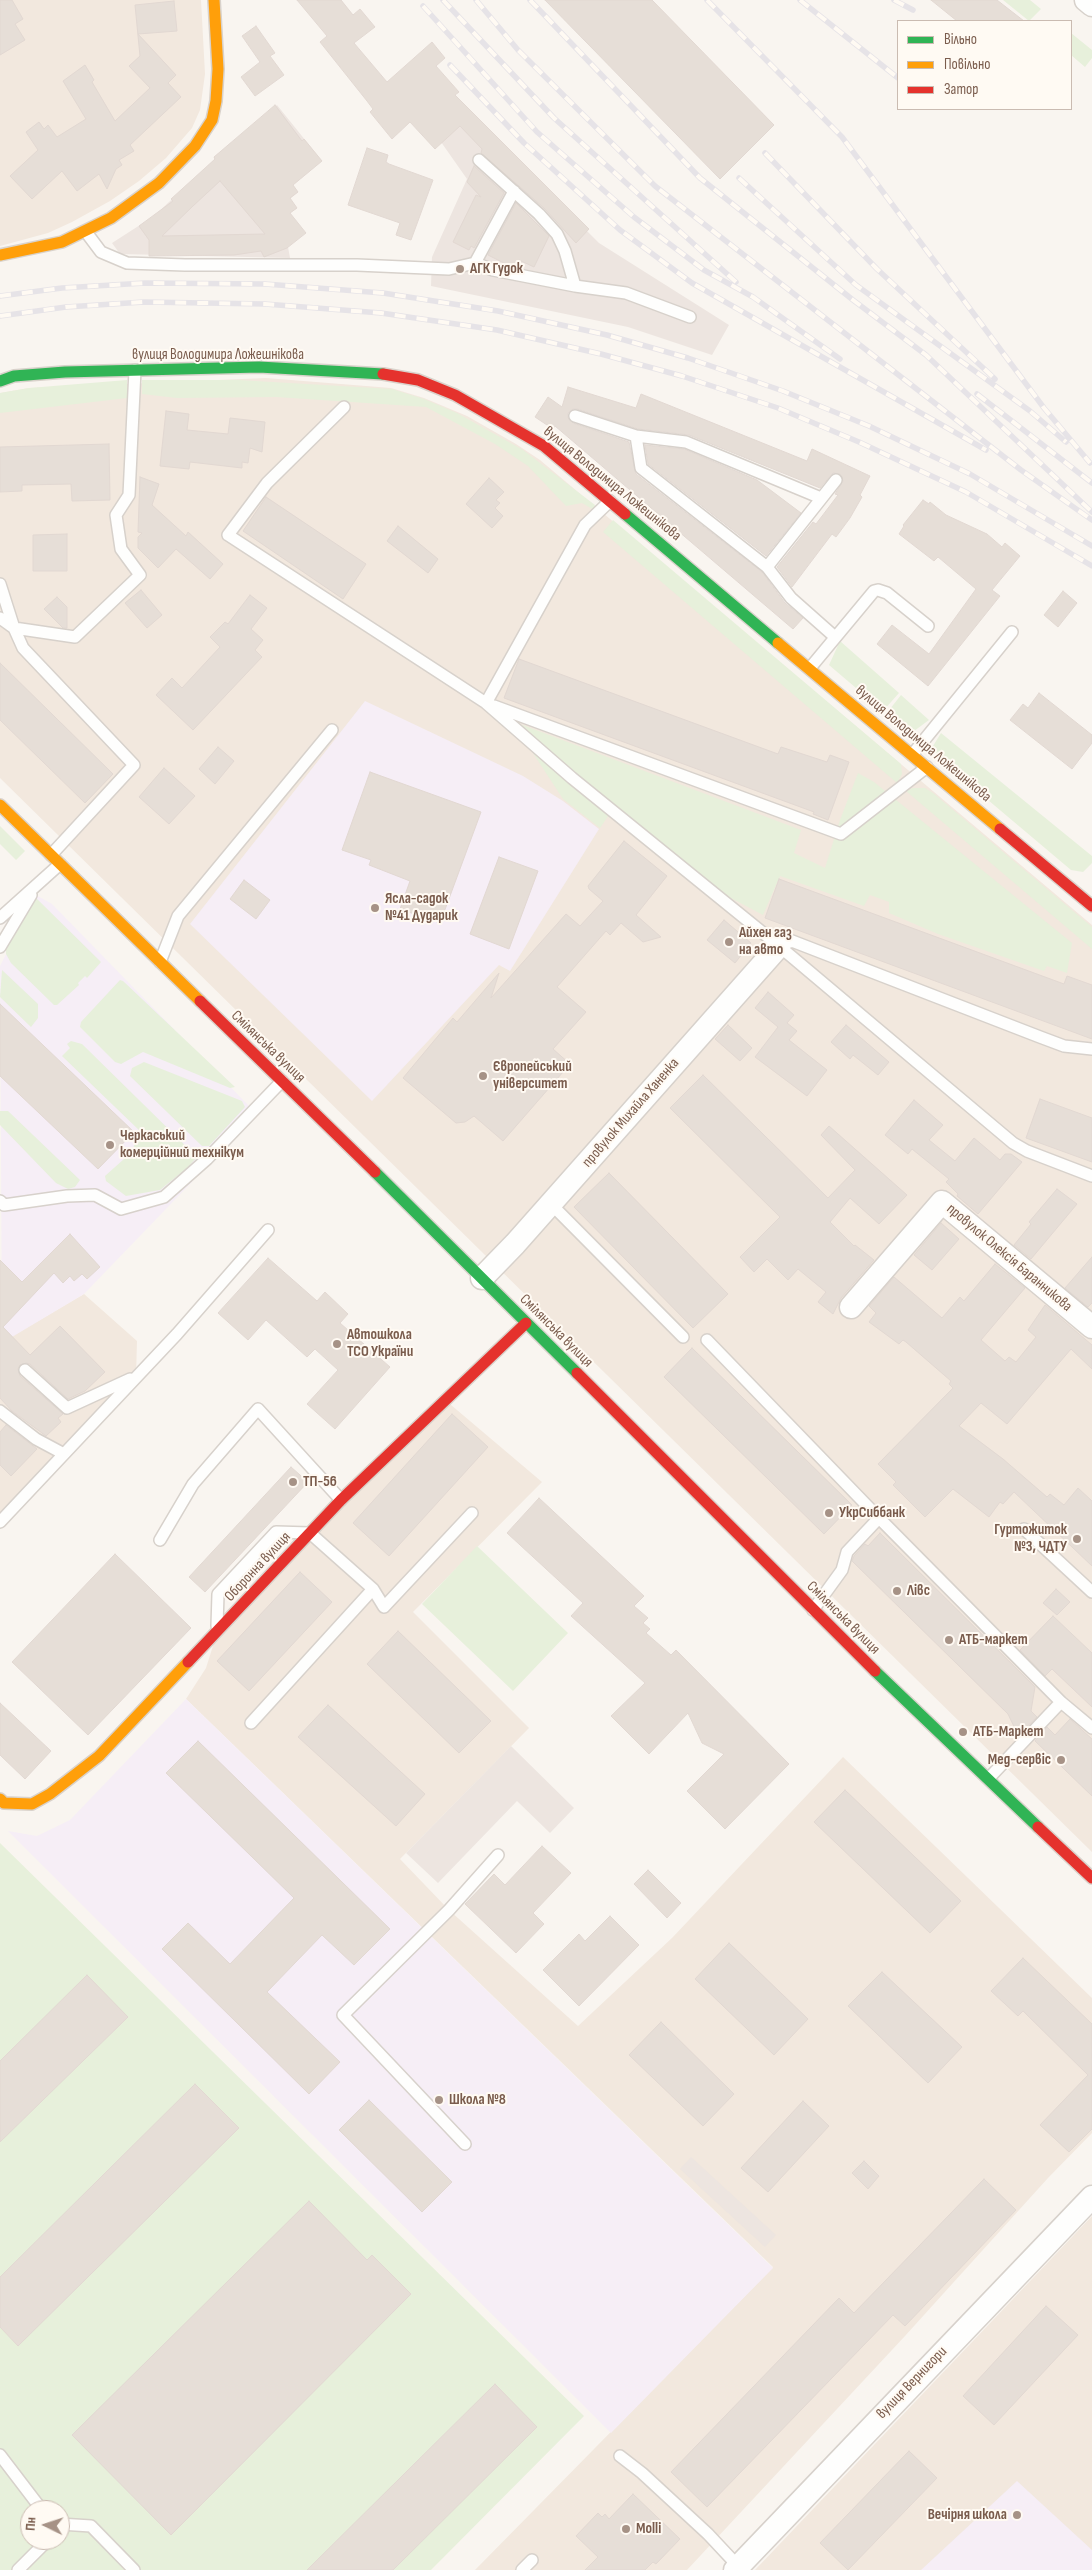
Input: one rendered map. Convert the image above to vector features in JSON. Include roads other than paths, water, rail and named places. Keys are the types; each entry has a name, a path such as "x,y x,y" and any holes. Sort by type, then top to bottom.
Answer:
{"street":[{"path":"0,255 62,242 86,232 125,210 159,183 206,132 216,101 218,69 214,0"},
{"path":"1086,0 1092,5"},
{"name":"вулиця Володимира Ложешнікова","path":"0,382 14,376 65,372 259,367 386,374 418,380 455,395 520,430 544,446 611,500 1092,906"},
{"name":"Смілянська вулиця","path":"0,805 482,1278 882,1678 1092,1878"},
{"name":"провулок Михайла Ханенка","path":"482,1278 551,1204 778,946"},
{"name":"провулок Олексія Баранникова","path":"851,1307 942,1202 1092,1327"},
{"name":"Оборонна вулиця","path":"0,1800 4,1803 32,1804 50,1794 99,1756 341,1500 444,1399 526,1323"},
{"name":"вулиця Вернигори","path":"737,2568 1092,2197"}],"lane":[{"path":"479,160 514,191 557,234 565,251 575,286"},
{"path":"475,263 514,191"},
{"path":"86,232 96,248 108,256 119,261 145,265 357,265 449,268 475,263 493,270 575,286 626,293 690,317"},
{"path":"0,618 14,628 75,637 140,575 121,549 116,515 129,495 134,370"},
{"path":"344,407 267,483 228,535 486,703 572,778 778,946 1013,1143 1027,1151 1092,1176"},
{"path":"575,416 636,436 686,442 821,498"},
{"path":"636,436 641,468 767,567 792,598 835,638"},
{"path":"767,567 836,480"},
{"path":"486,703 585,525 611,500"},
{"path":"0,584 14,628 23,648 134,765 51,855"},
{"path":"810,668 870,594 878,590 888,593 928,626"},
{"path":"912,755 1012,632"},
{"path":"486,703 841,834 927,767"},
{"path":"160,962 178,916 332,730"},
{"path":"0,918 60,864"},
{"path":"0,948 38,885"},
{"path":"778,946 792,941 1064,1046 1092,1049"},
{"path":"0,1201 4,1205 67,1196 95,1196 120,1209 164,1197 207,1158 282,1081"},
{"path":"551,1204 683,1337"},
{"path":"0,1522 177,1334 268,1230"},
{"path":"707,1340 879,1518 1062,1702 1092,1728"},
{"path":"25,1370 68,1408 136,1376"},
{"path":"160,1540 193,1484 258,1409 341,1500"},
{"path":"0,1411 36,1439 64,1454"},
{"path":"217,1633 218,1594 276,1532 310,1534 373,1589 384,1607 472,1513"},
{"path":"813,1610 842,1570 847,1552 879,1518"},
{"path":"1024,1529 1092,1592"},
{"path":"251,1723 373,1589"},
{"path":"989,1778 1062,1702"},
{"path":"465,2144 343,2015 449,1910 498,1855"},
{"path":"0,2455 34,2500"},
{"path":"620,2456 642,2473 708,2534 737,2568"},
{"path":"70,2525 91,2526 134,2570"},
{"path":"18,2570 38,2550"},
{"path":"522,2570 532,2560"}],"railway":[{"path":"443,0 554,118 736,282"},
{"path":"476,0 518,50 655,186 1021,470 1092,520"},
{"path":"530,0 700,178 853,300 926,355 1092,512"},
{"path":"707,0 842,137 1044,408 1090,463"},
{"path":"800,0 897,77"},
{"path":"894,0 913,10"},
{"path":"423,6 537,132 634,217 704,270 753,297 840,359"},
{"path":"450,65 524,143 620,230 692,283 986,450"},
{"path":"765,153 877,269 995,379"},
{"path":"739,178 856,285 1030,411 1066,442"},
{"path":"0,296 62,288 145,283 265,284 383,293 498,311 607,335 688,358 783,391 869,426 970,474 1092,546"},
{"path":"0,316 66,307 144,302 265,304 381,313 497,330 601,354 682,376 778,408 859,442 966,492 1092,566"},
{"path":"977,394 1092,483"}],"place":[{"name":"АГК Гудок","path":"460,269"},
{"name":"Ясла-садок №41 Дударик","path":"375,908"},
{"name":"Айхен газ на авто","path":"729,942"},
{"name":"Європейський університет","path":"483,1076"},
{"name":"Черкаський комерційний технікум","path":"110,1145"},
{"name":"Автошкола ТСО України","path":"337,1344"},
{"name":"ТП-56","path":"293,1482"},
{"name":"УкрСиббанк","path":"829,1513"},
{"name":"Гуртожиток №3, ЧДТУ","path":"1077,1539"},
{"name":"Лівс","path":"897,1591"},
{"name":"АТБ-маркет","path":"949,1640"},
{"name":"АТБ-Маркет","path":"963,1732"},
{"name":"Мед-сервіс","path":"1061,1760"},
{"name":"Школа №8","path":"439,2100"},
{"name":"Вечірня школа","path":"1017,2515"},
{"name":"Molli","path":"626,2529"}]}
